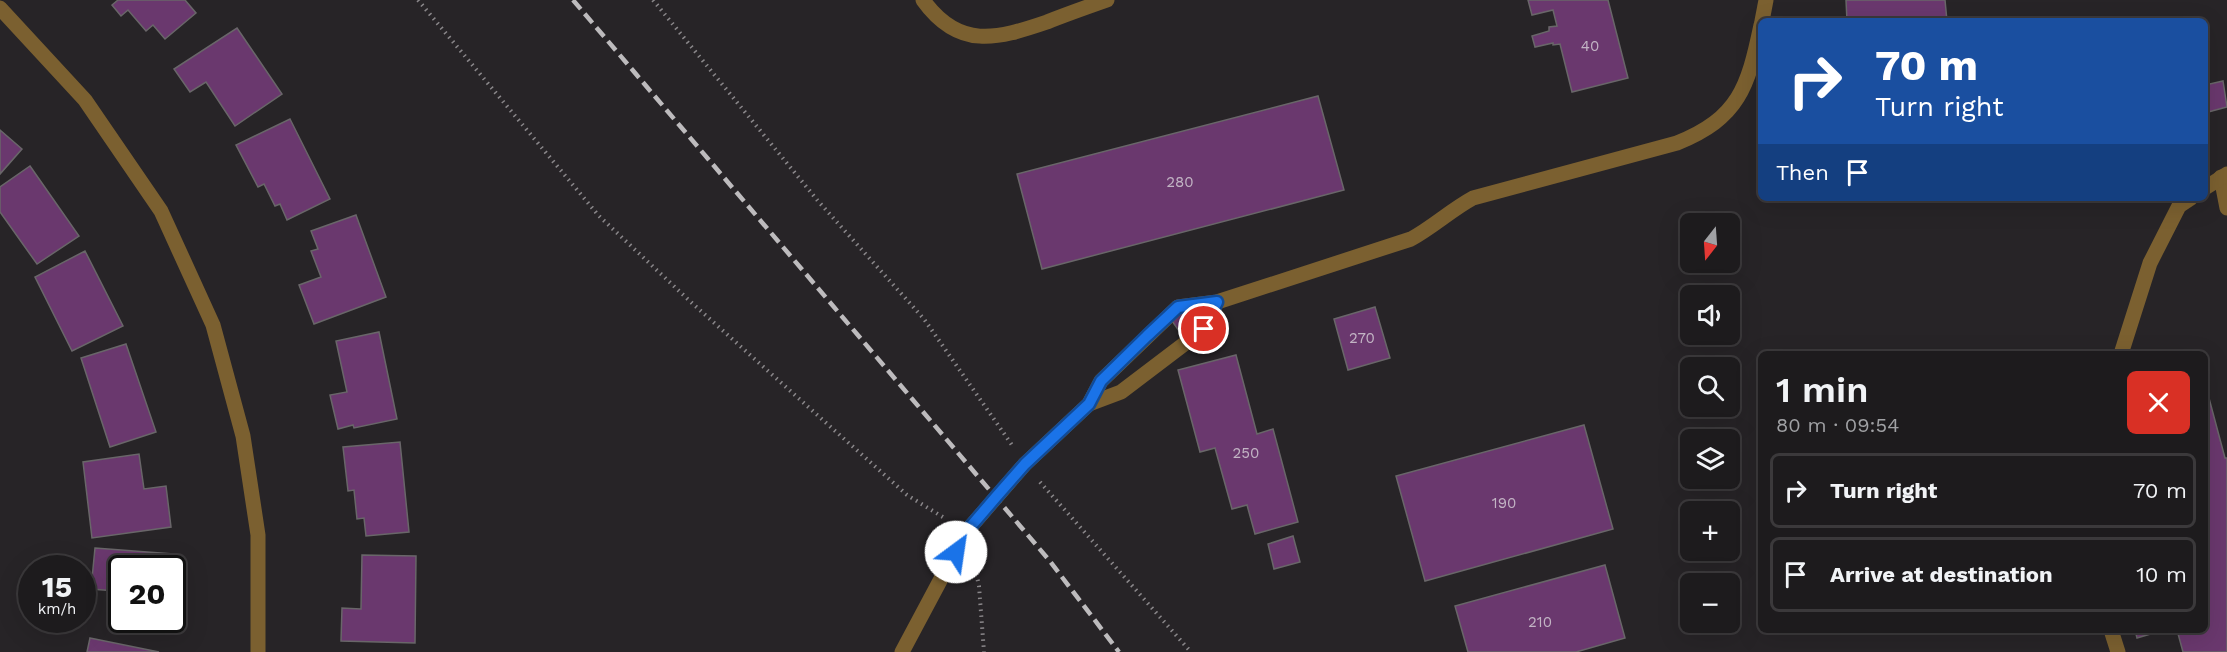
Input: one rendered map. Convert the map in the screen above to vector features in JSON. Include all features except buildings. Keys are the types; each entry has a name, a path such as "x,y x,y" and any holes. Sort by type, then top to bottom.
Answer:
{"street":[{"path":"923,0 939,18 956,29 974,36 993,37 1015,33 1107,0"},
{"path":"1762,18 1766,0"},
{"path":"0,8 85,100 161,211 213,325 243,436 258,535 258,652"},
{"path":"902,652 966,532 1025,464 1089,404 1101,381 1178,307 1217,302 1411,239 1429,230 1457,206 1473,198 1677,143 1695,136 1720,118 1738,98 1752,65 1758,37"},
{"path":"2208,186 2224,176 2227,208"},
{"path":"2122,351 2150,263 2179,206 2186,201"},
{"path":"1089,404 1121,392 1204,329 1217,302"},
{"path":"2112,633 2118,652"}],"path":[{"path":"418,0 598,216 907,495 966,532 979,586 984,652"},
{"path":"653,0 818,201 924,320 1025,464 1191,652"}],"railway":[{"path":"573,0 1049,560 1119,652"}],"route":[{"path":"956,552 966,532 1025,464 1089,404 1101,381 1178,307 1217,302 1204,329"}]}
